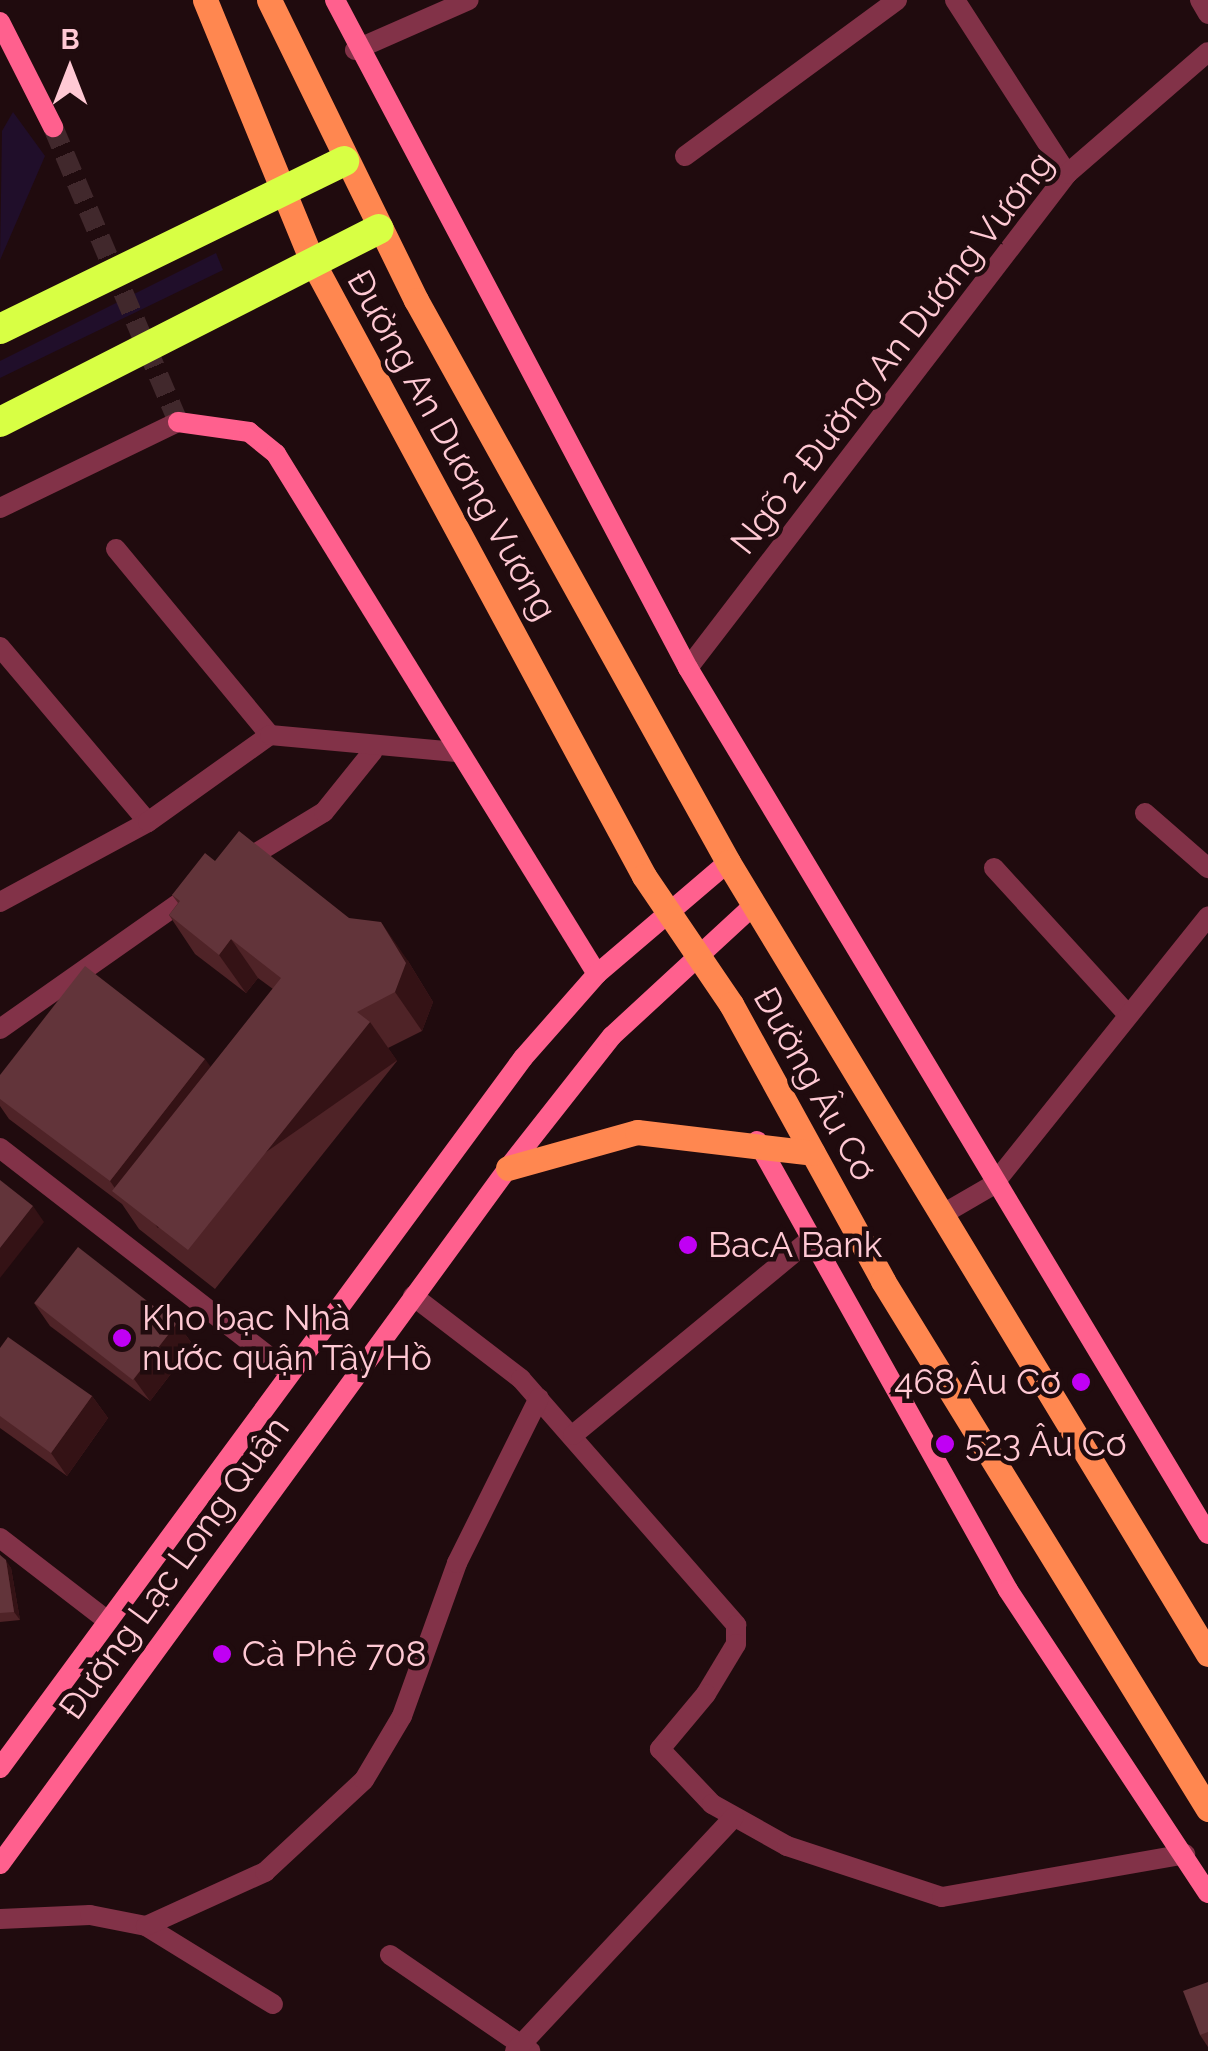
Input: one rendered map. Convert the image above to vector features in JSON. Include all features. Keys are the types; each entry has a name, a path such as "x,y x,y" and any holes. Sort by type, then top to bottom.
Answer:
{"highway":[{"path":"0,328 344,160"},
{"path":"0,422 378,228"}],"main road":[{"name":"Đường An Dương Vương","path":"204,0 311,260 665,911"},
{"name":"Đường An Dương Vương","path":"269,0 378,228 728,862"},
{"name":"Đường Âu Cơ","path":"728,862 1208,1654"},
{"name":"Đường Âu Cơ","path":"665,911 698,954 1024,1517 1208,1809"},
{"path":"508,1168 622,1134 757,1142 814,1153"}],"street":[{"path":"335,0 355,50 688,668 993,1185 1208,1534"},
{"path":"355,50 469,0"},
{"path":"685,156 897,0"},
{"path":"954,0 1067,174"},
{"path":"1200,0 1208,14"},
{"path":"0,22 53,127"},
{"name":"Ngõ 2 Đường An Dương Vương","path":"688,668 1067,174 1208,52"},
{"path":"0,508 178,422 249,432 276,454 456,752 597,974"},
{"path":"116,549 270,735 373,751 456,752"},
{"path":"0,647 148,822"},
{"path":"0,902 148,822 270,735"},
{"path":"0,1028 132,930 324,812 373,751"},
{"path":"1145,814 1208,868"},
{"name":"Đường Lạc Long Quân","path":"0,1768 287,1371 597,974 665,911 728,862"},
{"path":"994,868 1128,1015"},
{"name":"Đường Lạc Long Quân","path":"0,1864 508,1168 612,1036 754,905"},
{"path":"944,1214 993,1185 1208,917"},
{"path":"757,1142 1008,1590 1208,1893"},
{"path":"0,1148 287,1371"},
{"path":"573,1435 810,1239"},
{"path":"413,1296 539,1398 715,1610 736,1625 736,1644 660,1749 734,1817 805,1853 942,1898 1185,1854"},
{"path":"146,1926 265,1872 364,1780 402,1716 457,1563 539,1398"},
{"path":"0,1538 105,1619"},
{"path":"390,1955 522,2049 734,1817"},
{"path":"0,1919 90,1915 146,1926 273,2004"}],"shaded area":[{"path":"13,112 45,156 0,260 2,131"},
{"path":"216,253 223,270 0,378 0,361"}],"building":[{"path":"239,831 349,918 381,922 406,963 395,992 357,1012 370,1022 188,1250 112,1191 281,978 231,939 219,955 169,915 180,901 172,895 205,853 215,861"},
{"path":"85,966 205,1059 110,1181 0,1099 0,1075"},
{"path":"0,1180 33,1206 0,1248"},
{"path":"78,1247 177,1324 133,1380 34,1303"},
{"path":"8,1337 92,1396 51,1453 0,1416 0,1348"},
{"path":"0,1555 6,1560 14,1612 0,1613"},
{"path":"1208,1982 1208,2032 1200,2035 1183,1991"}],"tunnel":[{"path":"53,127 178,422"}],"place":[{"name":"BacA Bank","path":"688,1245"},
{"name":"Kho bạc Nhà nước quận Tây Hồ","path":"122,1338"},
{"name":"468 Âu Cơ","path":"1081,1382"},
{"name":"523 Âu Cơ","path":"945,1444"},
{"name":"Cà Phê 708","path":"222,1654"}]}
